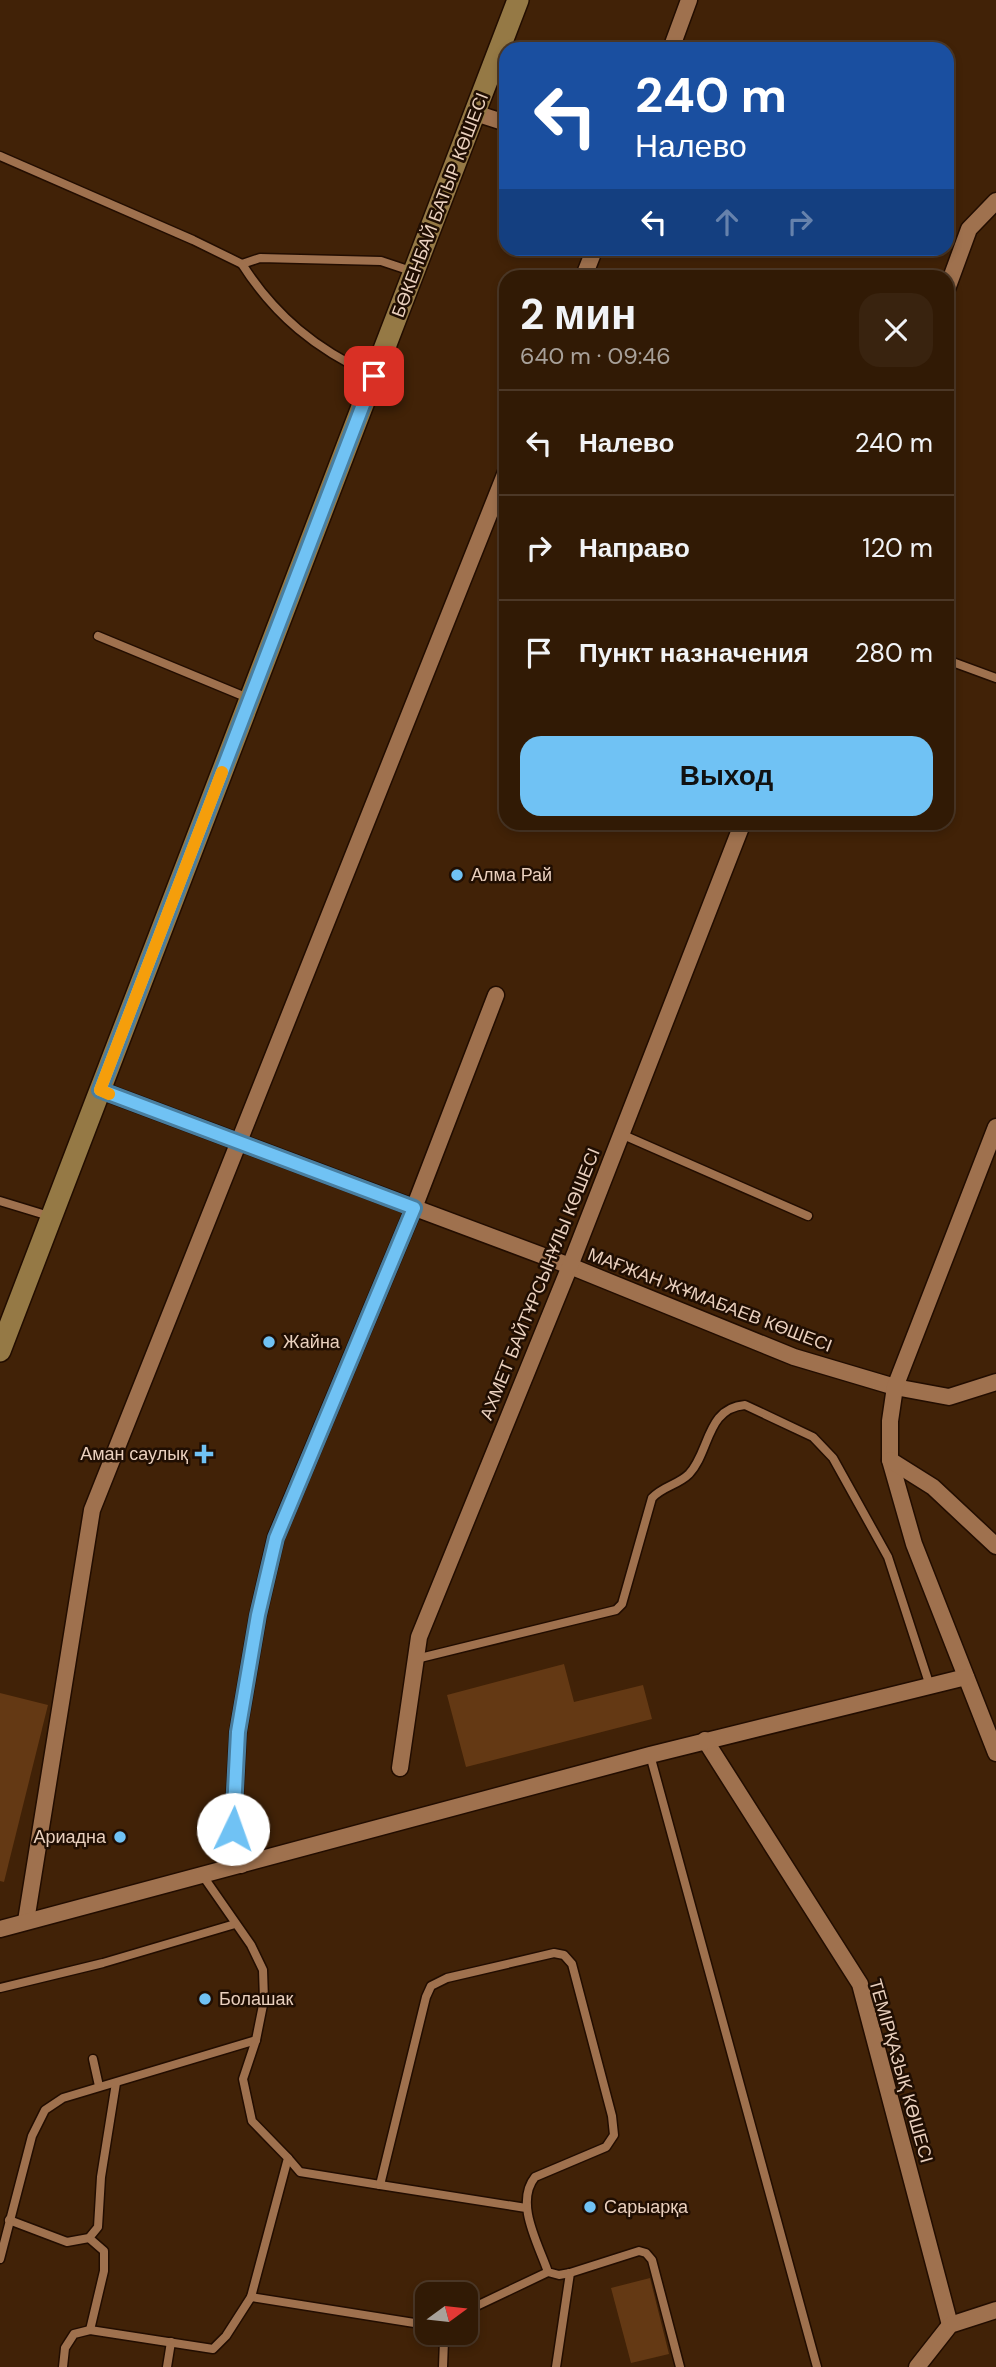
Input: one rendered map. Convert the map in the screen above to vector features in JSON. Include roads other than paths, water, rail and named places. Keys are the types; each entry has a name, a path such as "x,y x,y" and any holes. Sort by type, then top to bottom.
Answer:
{"main road":[{"name":"БӨКЕНБАЙ БАТЫР КӨШЕСІ","path":"502,42 518,0"},
{"name":"БӨКЕНБАЙ БАТЫР КӨШЕСІ","path":"0,1351 499,50"}],"street":[{"path":"674,42 689,0"},
{"path":"475,113 499,121"},
{"path":"954,270 969,229 996,201"},
{"path":"26,1922 92,1510 499,492"},
{"name":"АХМЕТ БАЙТҰРСЫНҰЛЫ КӨШЕСІ","path":"400,1768 419,1637 569,1266 740,830"},
{"path":"241,1865 233,1829 238,1732 258,1615 276,1538 414,1208 496,995"},
{"name":"МАҒЖАН ЖҰМАБАЕВ КӨШЕСІ","path":"100,1090 569,1266 794,1357 895,1387 949,1397 996,1382"},
{"path":"996,1127 895,1387 890,1422 890,1460 914,1544 996,1754"},
{"path":"890,1460 933,1487 996,1546"},
{"path":"0,1929 650,1755 966,1677"},
{"name":"ТЕМІРҚАЗЫҚ КӨШЕСІ","path":"705,1741 860,1984 950,2325"},
{"path":"917,2367 950,2325 996,2309"}],"lane":[{"path":"0,156 242,264 266,298 290,324 341,361 374,376"},
{"path":"242,264 260,258 381,261 414,272"},
{"path":"98,636 251,699"},
{"path":"954,663 996,678"},
{"path":"621,1134 808,1216"},
{"path":"0,1202 52,1217"},
{"path":"416,1659 616,1610 622,1604 652,1498 660,1489 689,1474 719,1416 733,1406 745,1405 813,1437 833,1458 888,1557 930,1686"},
{"path":"650,1755 817,2367"},
{"path":"203,1876 251,1945 264,1969 264,2000 256,2040 243,2079 252,2121 300,2172 526,2208"},
{"path":"0,1988 103,1963 235,1924"},
{"path":"380,2185 426,1997 431,1986 447,1978 554,1953 564,1955 572,1964 612,2116 614,2136 606,2147 535,2177 528,2185 526,2208 548,2272"},
{"path":"0,2259 32,2136 45,2110 63,2098 99,2086 256,2040"},
{"path":"93,2059 99,2086"},
{"path":"9,2220 67,2242 89,2238 98,2227 101,2177 116,2083"},
{"path":"63,2367 65,2348 74,2334 90,2330 213,2349 226,2336 251,2297 288,2158"},
{"path":"89,2238 104,2251 104,2271 90,2330"},
{"path":"478,2305 548,2272 559,2275 570,2273 639,2251 646,2253 652,2260 680,2367"},
{"path":"556,2367 570,2273"},
{"path":"251,2297 415,2323"},
{"path":"167,2367 171,2342"},
{"path":"443,2367 444,2345"}],"place":[{"name":"Алма Рай","path":"457,875"},
{"name":"Жайна","path":"269,1342"},
{"name":"Аман саулық","path":"204,1454"},
{"name":"Ариадна","path":"120,1837"},
{"name":"Болашак","path":"205,1999"},
{"name":"Сарыарқа","path":"590,2207"}]}
